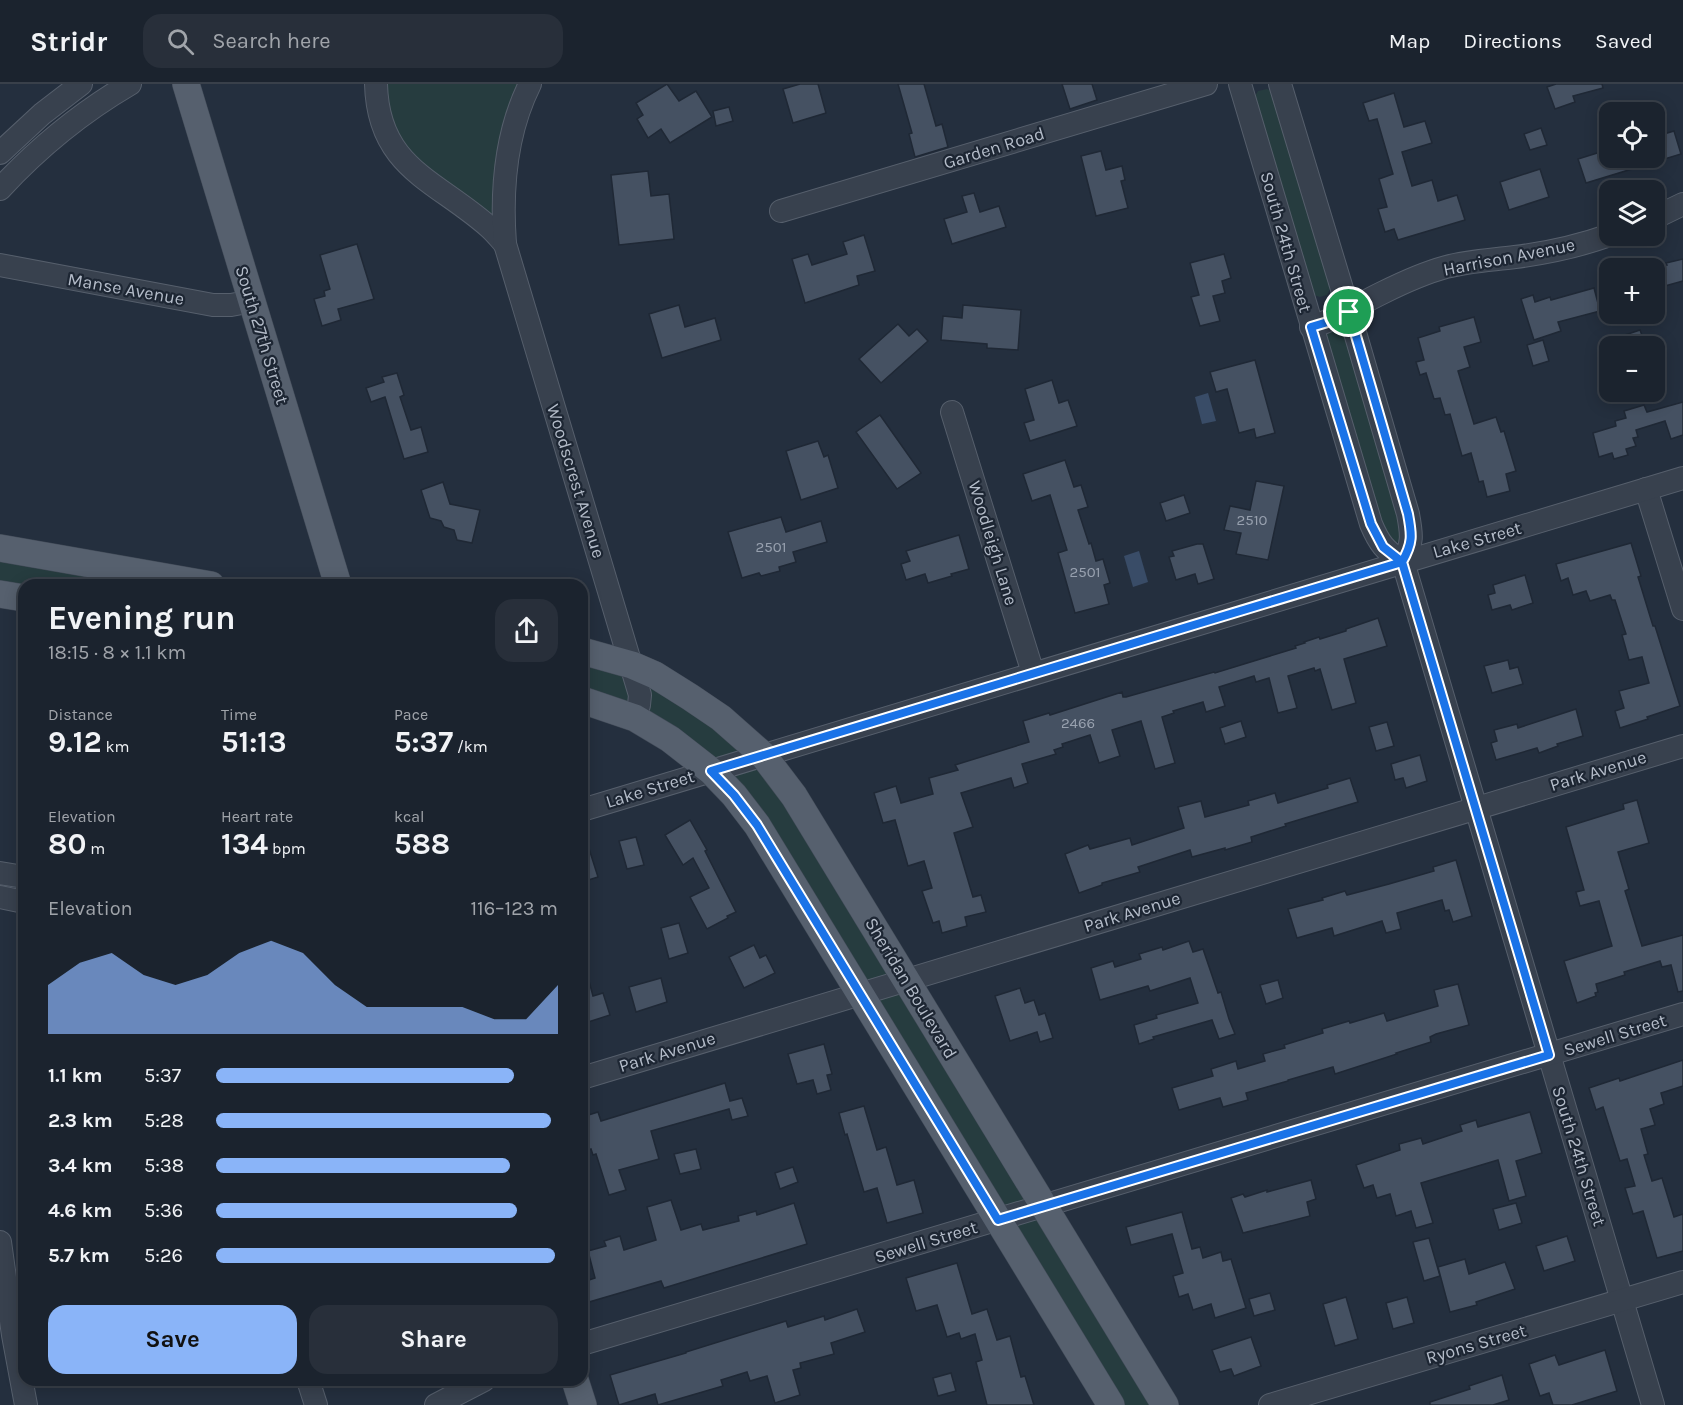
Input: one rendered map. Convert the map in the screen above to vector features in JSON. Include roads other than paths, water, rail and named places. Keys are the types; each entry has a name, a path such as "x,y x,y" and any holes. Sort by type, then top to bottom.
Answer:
{"main road":[{"name":"South 27th Street","path":"186,84 336,579"},
{"path":"0,548 177,579"},
{"path":"0,594 18,597"},
{"name":"Sheridan Boulevard","path":"588,653 632,665 655,675 720,718 763,755 794,796 1165,1405"},
{"path":"588,702 635,718 670,739 711,771 734,795 757,825 1111,1405"},
{"path":"577,1386 583,1405"}],"street":[{"path":"0,153 42,114 81,84"},
{"path":"0,189 42,148 71,124 102,100 130,84"},
{"name":"Woodscrest Avenue","path":"376,84 376,102 380,120 399,155 412,169 490,227 505,244"},
{"name":"Woodscrest Avenue","path":"530,84 515,120 509,148 503,200 505,244 640,694 635,718"},
{"name":"Garden Road","path":"781,212 1206,84"},
{"name":"South 24th Street","path":"1240,84 1371,524 1383,547 1402,562 1653,1405"},
{"path":"1280,84 1408,514 1412,536 1410,548 1402,562"},
{"path":"1665,213 1683,204"},
{"name":"Harrison Avenue","path":"1311,327 1331,321 1381,293 1445,267 1557,250 1599,238"},
{"name":"Manse Avenue","path":"0,266 213,305 231,305 252,301"},
{"name":"Woodleigh Lane","path":"952,412 1033,673"},
{"name":"Lake Street","path":"588,808 1683,478"},
{"path":"1646,489 1683,609"},
{"name":"Park Avenue","path":"588,1076 1683,746"},
{"path":"0,873 18,876"},
{"path":"0,897 18,901"},
{"name":"Sewell Street","path":"588,1342 1683,1014"},
{"path":"1,1249 18,1362"},
{"name":"Ryons Street","path":"1270,1405 1683,1282"},
{"path":"22,1386 26,1405"},
{"path":"310,1386 316,1405"},
{"path":"436,1405 472,1386"}],"water":[{"path":"1208,393 1216,421 1202,424 1195,397"},
{"path":"1139,551 1148,582 1133,587 1124,556"}]}
